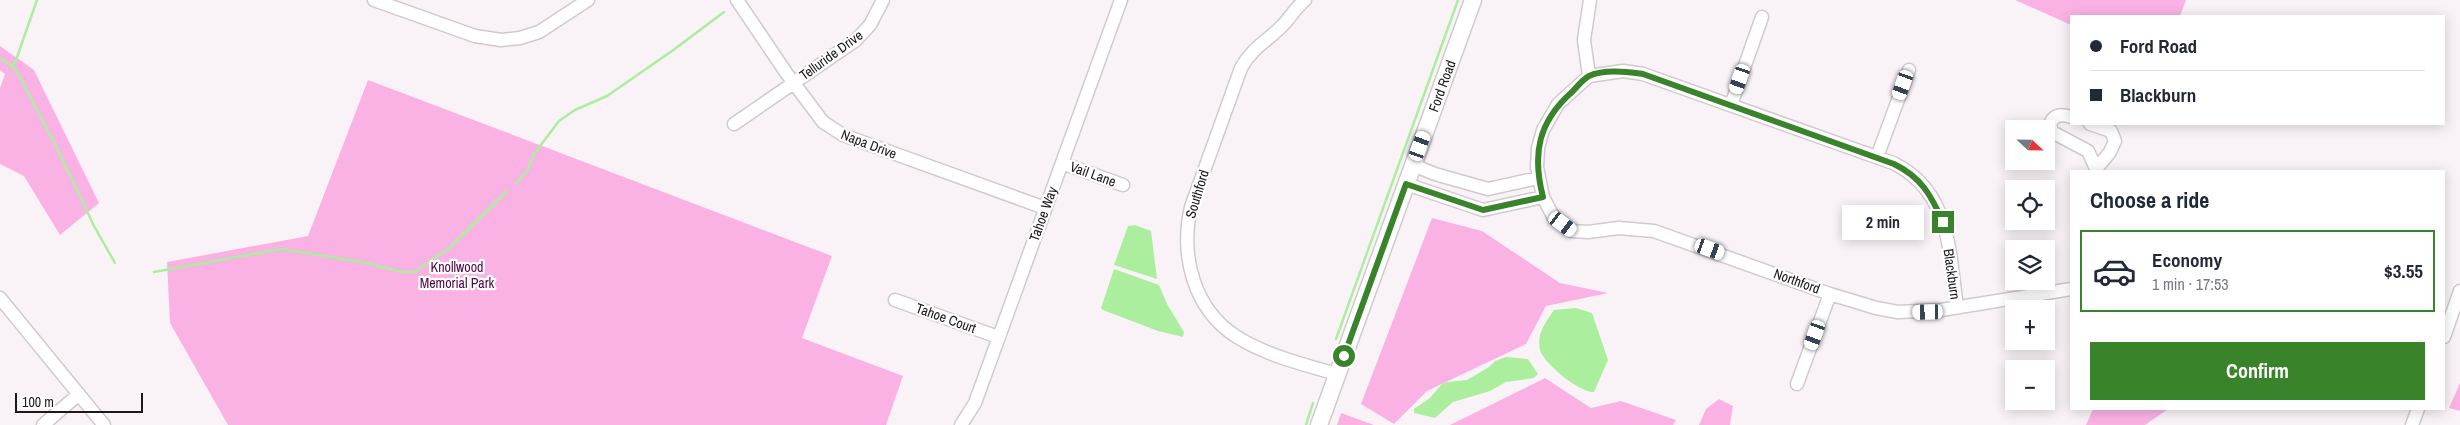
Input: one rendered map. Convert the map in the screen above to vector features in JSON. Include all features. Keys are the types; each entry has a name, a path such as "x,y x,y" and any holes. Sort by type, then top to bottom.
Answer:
{"main road":[{"name":"Ford Road","path":"1319,425 1473,0"}],"street":[{"path":"374,0 476,36 501,40 520,38 539,32 588,0"},
{"name":"Telluride Drive","path":"734,124 856,40 870,25 882,0"},
{"name":"Tahoe Way","path":"961,425 975,403 1121,0"},
{"name":"Southford","path":"1305,0 1290,6 1282,26 1254,48 1241,68 1191,207 1187,227 1187,257 1201,298 1213,315 1235,336 1280,356 1338,374"},
{"path":"1413,165 1488,189 1538,178 1538,148 1545,125 1558,104 1589,76 1584,40 1590,0"},
{"name":"Napa Drive","path":"740,5 793,83 823,122 843,135 1045,208"},
{"path":"1731,105 1762,17"},
{"path":"1877,157 1909,70"},
{"name":"Blackburn","path":"1589,76 1623,71 1643,74 1877,157 1910,172 1932,196 1947,235 1957,307"},
{"path":"2070,117 2062,114 2055,117 2050,124 2052,132 2055,136 2083,147 2088,151 2097,169 2110,152 2116,140 2112,131 2093,125"},
{"name":"Vail Lane","path":"1062,163 1123,185"},
{"name":"Northford","path":"1538,178 1543,197 1554,218 1571,231 1588,232 1619,228 1654,231 1830,294 1876,308 1898,312 1928,312 2070,289"},
{"path":"1406,184 1483,210 1543,197"},
{"path":"2445,334 2460,291"},
{"path":"1797,384 1830,294"},
{"path":"0,298 104,425"},
{"name":"Tahoe Court","path":"895,300 998,337"},
{"path":"43,425 79,394"},
{"path":"2412,425 2418,410"}],"green space":[{"path":"2015,0 2186,0 2180,15 2070,15 2070,25"},
{"path":"0,46 34,70 99,203 60,235 24,176 0,164 0,88 5,74 0,70"},
{"name":"Knollwood Memorial Park","path":"368,80 832,256 802,338 903,376 886,425 228,425 170,323 167,262 308,236"},
{"path":"1432,218 1482,231 1560,283 1608,293 1546,306 1526,344 1427,391 1394,424 1361,404"},
{"path":"1545,378 1591,408 1621,401 1676,420 1673,425 1450,425"},
{"path":"2460,383 2460,411 2449,408"},
{"path":"1719,399 1733,406 1730,425 1699,425 1706,409"},
{"path":"2093,410 2167,410 2145,425 2086,425"},
{"path":"1341,413 1374,425 1337,425"}],"shaded area":[{"path":"1135,225 1151,231 1157,279 1114,265 1128,226"},
{"path":"1114,269 1159,285 1167,304 1184,332 1183,337 1158,331 1103,310 1101,308"},
{"path":"1576,308 1592,313 1608,360 1594,392 1580,388 1563,377 1548,363 1540,350 1539,339 1541,333 1554,310"},
{"path":"1506,357 1528,359 1538,374 1534,378 1506,382 1490,391 1453,402 1435,418 1414,413 1414,409 1430,398 1442,384 1467,380 1489,367 1495,361"}],"waterway":[{"path":"12,66 16,60 37,0"},
{"path":"1336,339 1458,0"},
{"path":"516,183 527,171 534,154 559,121 575,110 607,96 724,12"},
{"path":"0,58 16,70 56,146 94,226 115,263"},
{"path":"154,272 281,249 362,262 402,272 414,272 448,249 507,191"},
{"path":"1306,425 1313,403"}],"route":[{"path":"1344,356 1406,184 1483,210 1543,197 1537,167 1538,148 1543,130 1558,104 1589,76 1623,71 1643,74 1894,164 1910,172 1927,188 1943,222"}]}
